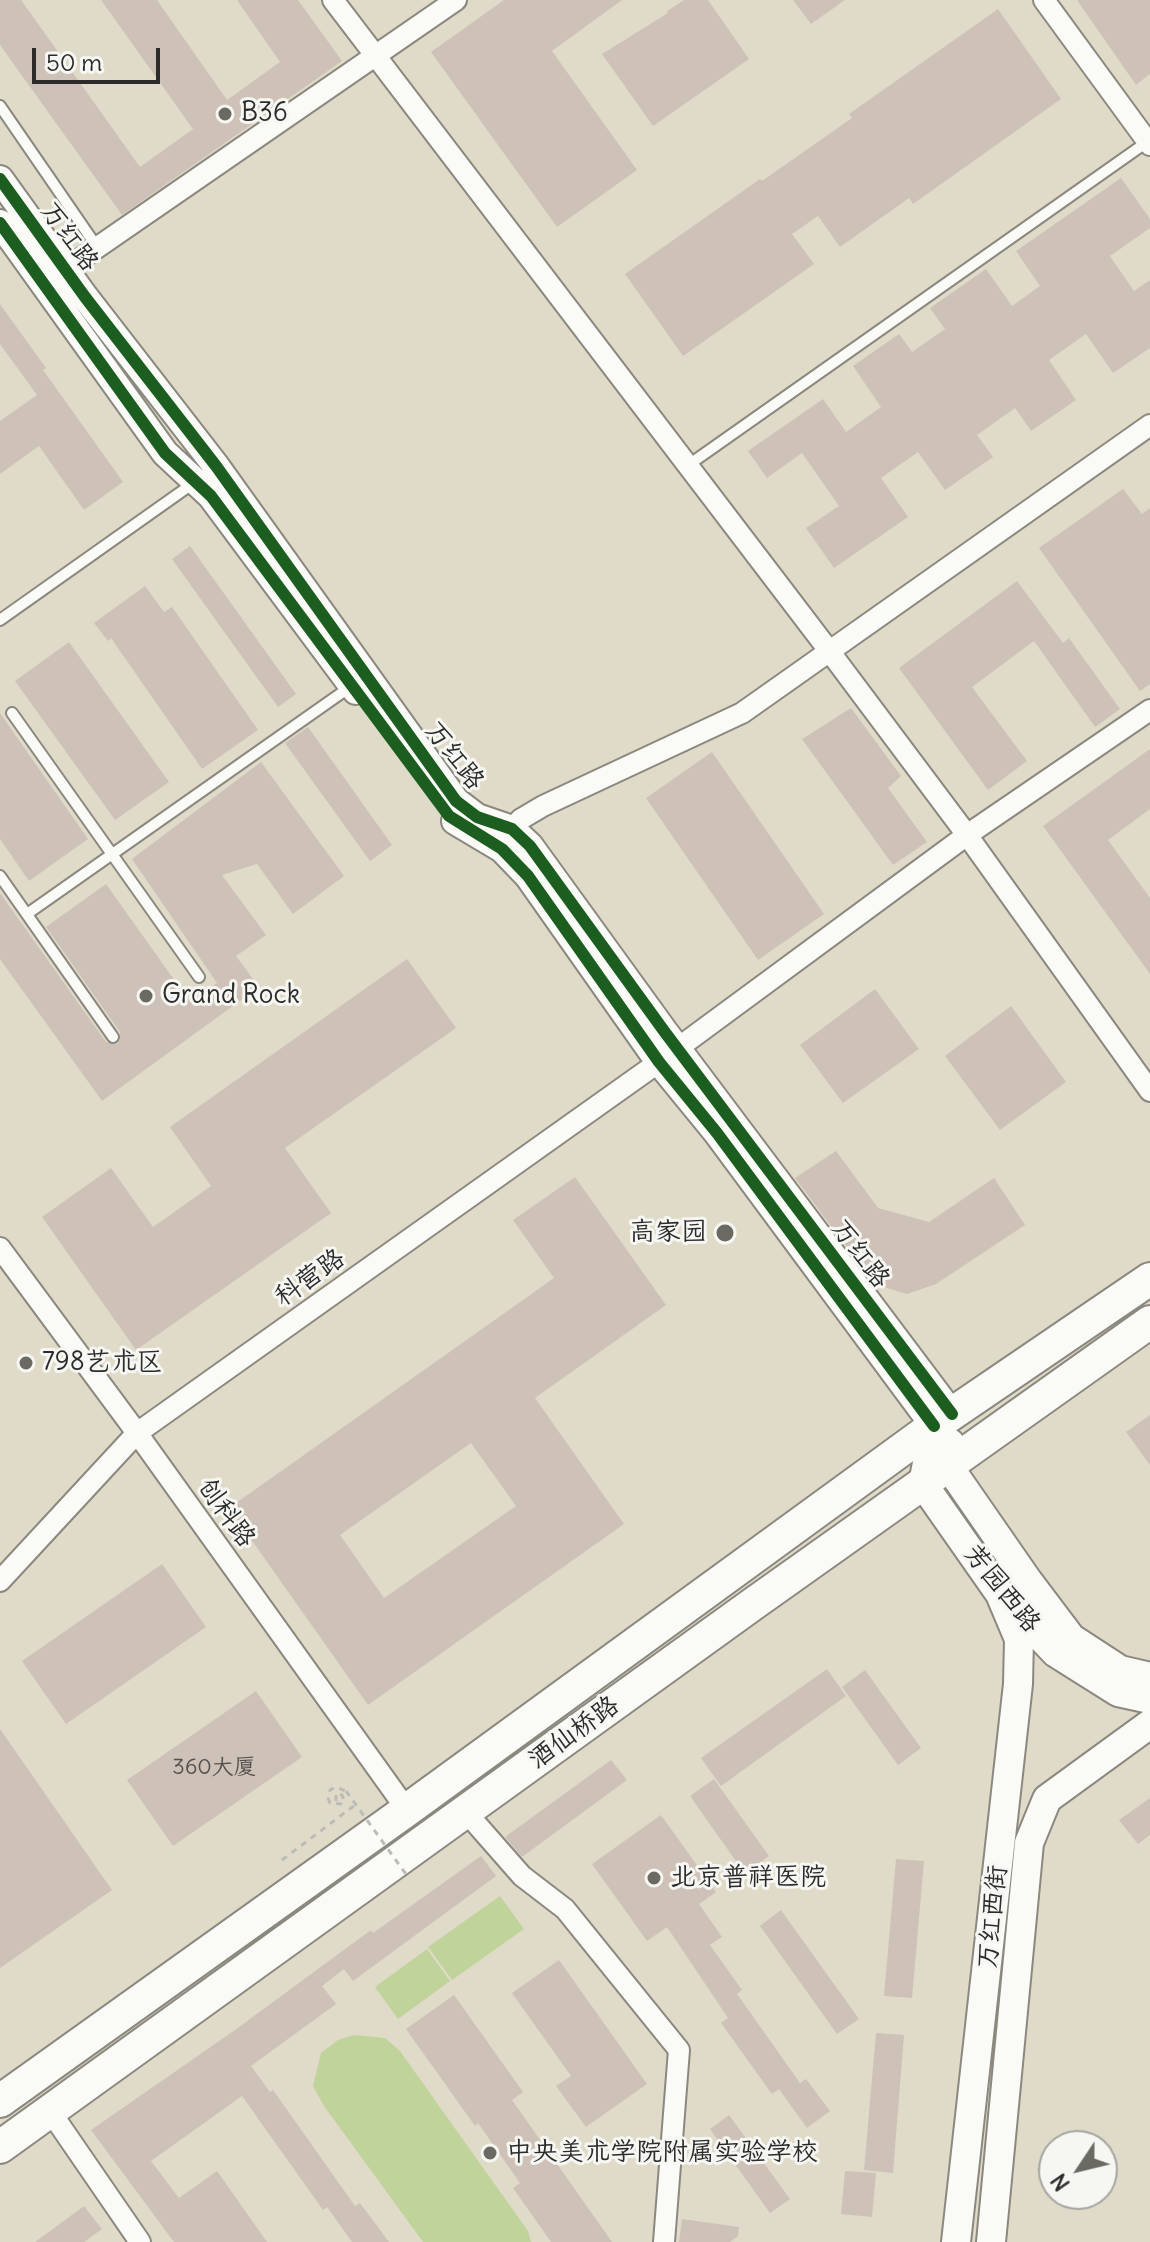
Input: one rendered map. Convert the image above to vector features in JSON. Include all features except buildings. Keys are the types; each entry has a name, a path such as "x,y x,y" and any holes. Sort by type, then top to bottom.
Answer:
{"main road":[{"name":"酒仙桥路","path":"1,2099 407,1810 943,1420 1150,1279"},
{"name":"酒仙桥路","path":"0,2147 1150,1322"},
{"path":"936,1476 943,1420"},
{"name":"芳园西路","path":"936,1476 1000,1594 1056,1653 1118,1692 1150,1699"},
{"name":"芳园西路","path":"936,1476 1028,1581 1071,1638 1120,1670 1150,1677"},
{"name":"万红西街","path":"956,2242 1018,1684 1019,1639 1000,1594"},
{"name":"万红西街","path":"991,2242 1029,1843 1047,1799 1150,1724"}],"street":[{"path":"333,0 830,652 967,835 1150,1091"},
{"path":"66,269 456,0"},
{"path":"1044,0 1149,144"},
{"name":"万红路","path":"0,179 66,269 206,474 456,801 477,817 512,829 530,846 717,1133 943,1420"},
{"name":"万红路","path":"0,223 165,453 206,474"},
{"path":"512,829 521,819 543,806 742,713 1150,425"},
{"name":"万红路","path":"206,474 211,496 449,816 502,849 528,876 668,1055"},
{"name":"科营路","path":"0,1581 137,1433 668,1055 967,835 1150,710"},
{"name":"创科路","path":"0,1248 137,1433 407,1810"},
{"path":"465,1811 522,1876 565,1909 679,2050 664,2242"},
{"path":"50,2111 135,2236 113,2242"}],"lane":[{"path":"0,106 97,247"},
{"path":"687,466 1149,144"},
{"path":"0,620 206,474"},
{"path":"27,914 111,852 352,686"},
{"path":"12,713 199,977"},
{"path":"0,876 113,1037"}],"path":[{"path":"336,1801 336,1794 340,1793 343,1797 343,1804 330,1803 330,1790 336,1787 346,1791 408,1877"},
{"path":"282,1860 355,1805"}],"green space":[{"path":"500,1896 524,1929 452,1980 428,1947"},
{"path":"427,1949 450,1981 398,2019 375,1987"},
{"path":"354,2035 385,2038 400,2051 528,2231 531,2242 423,2242 324,2106 313,2086 321,2053 338,2040"}],"cycle path":[{"path":"0,179 85,297 216,466 456,801 477,817 512,829 530,846 664,1031 952,1414"},
{"path":"0,223 165,453 211,496 449,816 502,849 528,876 659,1062 717,1133 934,1426"}],"place":[{"name":"B36","path":"225,114"},
{"name":"Grand Rock","path":"146,996"},
{"name":"高家园","path":"725,1233"},
{"name":"798艺术区","path":"26,1363"},
{"name":"北京普祥医院","path":"654,1878"},
{"name":"中央美术学院附属实验学校","path":"490,2153"}]}
